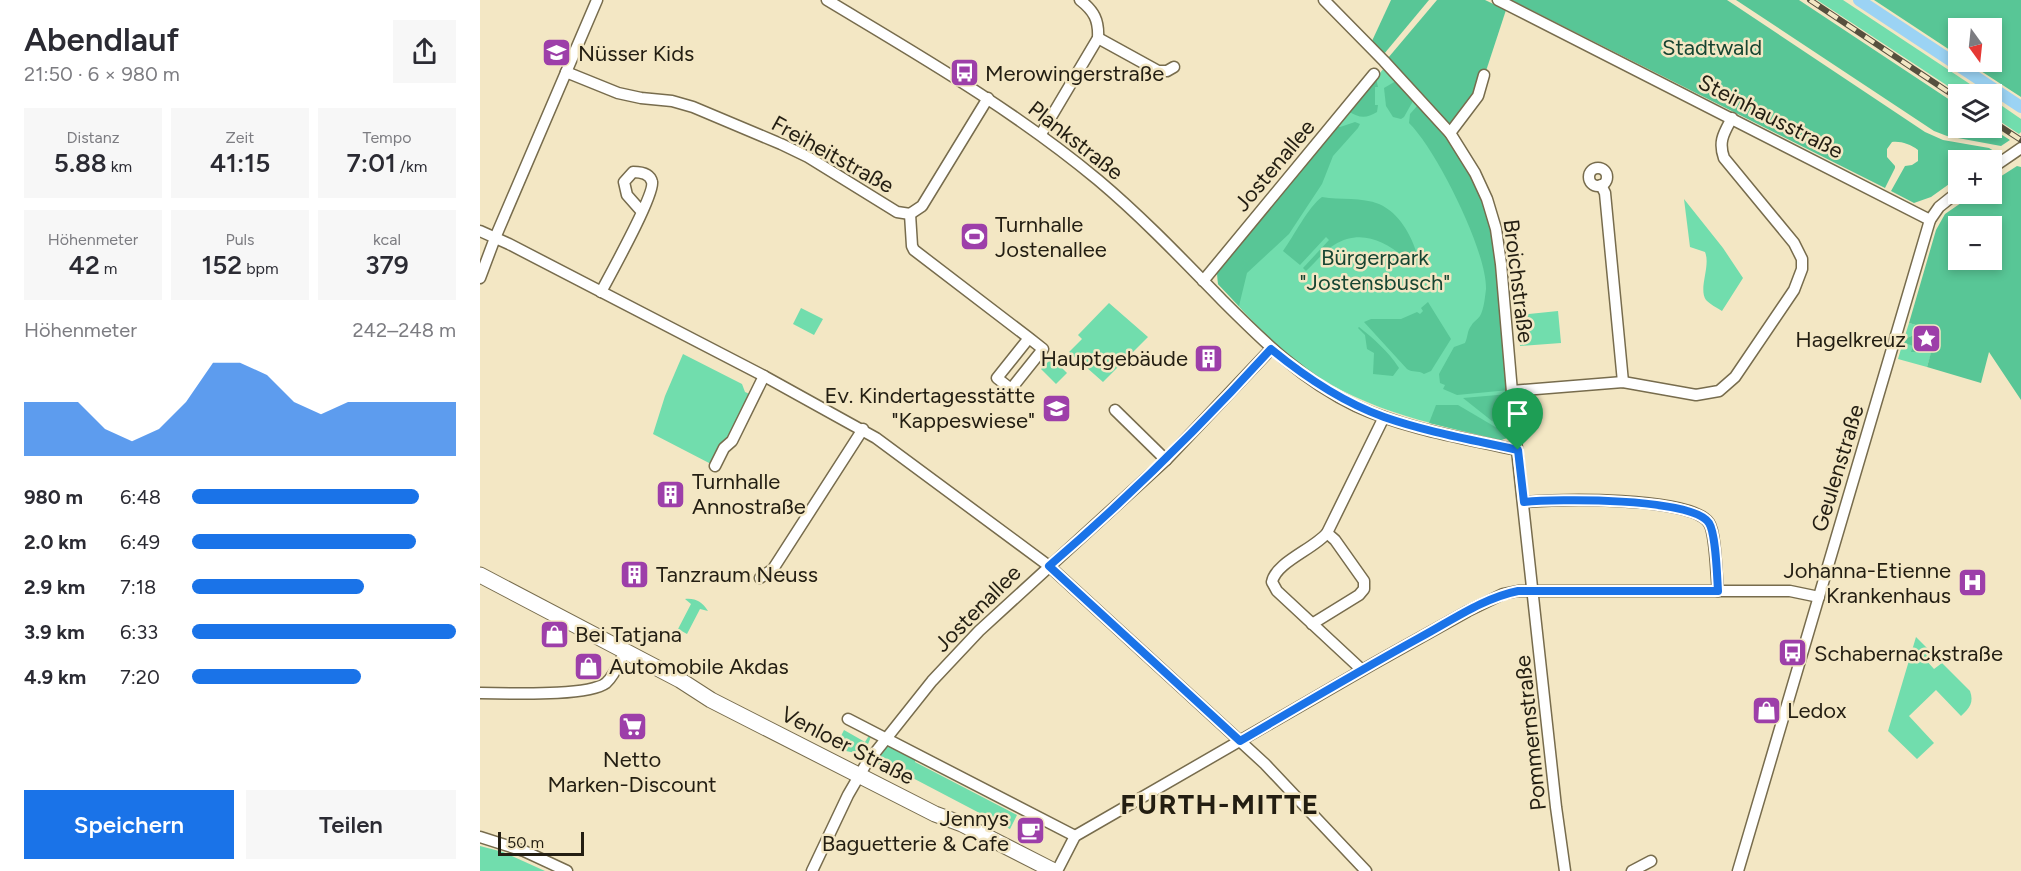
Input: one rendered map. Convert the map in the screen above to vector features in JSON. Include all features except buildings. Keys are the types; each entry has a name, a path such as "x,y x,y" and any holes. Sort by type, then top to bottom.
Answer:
{"main road":[{"name":"Venloer Straße","path":"480,576 680,680 711,700 935,814 962,824 1055,871"}],"street":[{"path":"480,278 597,0"},
{"name":"Plankstraße","path":"827,0 988,98 1041,134 1100,182 1271,349 1311,380 1384,417 1518,450"},
{"path":"1041,134 1098,38 1099,27 1096,17 1091,9 1080,0"},
{"name":"Broichstraße","path":"1324,0 1450,133 1475,172 1487,199 1496,229 1501,264 1512,391 1534,591"},
{"name":"Steinhausstraße","path":"1498,0 1930,219"},
{"path":"1098,38 1158,71 1167,71 1174,67"},
{"name":"Freiheitstraße","path":"566,72 618,93 672,101 722,119 808,157 897,212 910,214 914,250 1029,338"},
{"name":"Jostenallee","path":"1203,281 1374,74"},
{"path":"1450,133 1478,96 1484,75"},
{"path":"910,214 922,206 988,98"},
{"path":"1512,391 1623,382 1696,395 1719,391 1735,377 1799,280 1802,260 1794,243 1724,158 1720,148 1722,137 1732,118"},
{"path":"2002,161 2021,148"},
{"path":"1601,185 1605,194 1623,382"},
{"name":"Geulenstraße","path":"1738,871 1930,219 1948,200"},
{"path":"601,292 642,212"},
{"path":"480,231 863,429 1049,566 1264,764 1366,871"},
{"path":"1029,338 1043,349 1011,389 996,378 1029,338"},
{"name":"Jostenallee","path":"812,871 859,775 885,738 932,681 980,631 1166,460 1271,349"},
{"path":"715,466 724,448 732,441 764,376"},
{"path":"1115,410 1166,460"},
{"path":"1362,670 1277,591 1272,582 1277,570 1321,540 1327,533 1384,417"},
{"path":"760,578 773,569 863,429"},
{"path":"1524,502 1548,499 1616,501 1670,508 1702,516 1708,521 1712,532 1718,591"},
{"path":"1312,624 1359,595 1364,589 1364,581 1335,540 1327,533"},
{"path":"1055,871 1075,836 1362,670 1503,594 1518,591 1790,591 1819,597"},
{"name":"Pommernstraße","path":"1534,591 1556,807 1565,871"},
{"path":"480,693 537,693 597,688 610,678 625,651"},
{"name":"Venloer Straße","path":"848,719 1075,836"},
{"path":"480,837 524,851 567,871"},
{"path":"1632,871 1651,861"}],"green space":[{"path":"1391,0 1429,0 1384,54 1372,41"},
{"path":"1437,0 1485,0 1506,10 1486,71 1476,92 1450,124 1388,58"},
{"name":"Stadtwald","path":"1511,0 1727,0 1925,132 1943,140 1992,150 1948,150 1948,185 1931,197 1914,203 1891,191 1905,166 1918,161 1918,150 1912,146 1892,142 1887,149 1887,157 1895,168 1885,188"},
{"name":"Stadtwald","path":"1736,0 1799,0 1948,99 1948,136 1934,131"},
{"path":"1817,0 1843,0 1948,70 1948,72 1952,72 1970,84 1948,84 1948,86"},
{"path":"1874,0 2021,0 2021,97 1982,72 2002,72 2002,18 1948,18 1948,49"},
{"name":"Bürgerpark \"Jostensbusch\"","path":"1384,68 1449,139 1497,264 1511,434 1501,440 1392,412 1341,390 1283,351 1218,284 1217,271"},
{"path":"1376,78 1377,112 1362,117 1348,111"},
{"path":"1396,81 1413,101 1401,119 1393,117 1386,106 1384,88"},
{"path":"1418,105 1460,155 1482,199 1495,252 1499,280 1509,390 1457,395 1443,389 1445,385 1440,383 1439,374 1454,347 1465,343 1470,328 1480,316 1486,289 1478,251 1458,201 1433,155 1409,123 1410,114"},
{"path":"2002,106 2021,119 2019,134 2002,123"},
{"path":"1355,122 1360,124 1358,128 1333,156 1322,184 1289,234 1247,273 1239,306 1218,284 1217,271 1336,126 1340,127"},
{"name":"Stadtwald","path":"2002,135 2010,140 2001,146 1958,138 2002,138"},
{"path":"2017,166 2021,167 2021,400 1989,352 1981,383 1927,367 1937,331 1909,323 1936,230 1945,214 1960,204 2002,204 2002,176"},
{"path":"1322,197 1365,200 1387,209 1406,230 1415,247 1420,265 1415,266 1378,241 1356,237 1334,245 1306,271 1303,268 1329,240 1326,237 1300,265 1283,251 1306,215"},
{"path":"1684,199 1723,248 1743,278 1722,311 1706,300 1704,295 1707,264 1705,252 1690,247"},
{"path":"1428,302 1451,339 1431,371 1424,374 1407,369 1364,322 1371,319 1401,319 1417,312 1420,314 1423,311 1421,308"},
{"path":"1109,303 1148,337 1103,382 1069,352 1082,339 1078,335"},
{"path":"801,308 823,319 814,335 793,324"},
{"path":"1558,311 1561,343 1520,346 1518,315"},
{"path":"1909,323 1938,331 1927,367 1898,359 1903,342 1913,345 1917,352 1924,348 1914,335 1904,339"},
{"path":"1359,327 1395,362 1399,368 1393,376 1373,374 1374,353 1367,349 1365,335"},
{"path":"1922,330 1927,336 1927,345 1917,352 1911,352 1913,346 1903,342 1904,339"},
{"path":"683,354 742,384 745,392 752,395 728,441 711,464 653,434 665,396"},
{"path":"1052,358 1067,373 1056,384 1041,369"},
{"path":"1509,394 1511,429 1492,421 1463,398"},
{"path":"1436,405 1458,405 1509,435 1501,440 1429,423"},
{"path":"685,599 698,601 708,611 700,609 687,634 678,629 691,604"},
{"path":"1916,637 1932,653 1925,659 1934,669 1942,663 1970,691 1972,698 1969,707 1961,716 1936,690 1909,716 1934,743 1917,759 1888,731"},
{"path":"844,730 865,742 870,734 872,735 863,752 860,754 846,751 836,746"},
{"path":"891,745 916,758 915,762 1017,815 1010,829 907,775 898,768 875,764 875,759 885,746"},
{"path":"480,846 503,852 545,871 480,871"}],"waterway":[{"path":"1859,0 2021,107"}],"railway":[{"path":"1810,0 1948,92"},
{"path":"2002,128 2021,140"}],"place":[{"name":"Nüsser Kids","path":"557,53"},
{"name":"Merowingerstraße","path":"964,73"},
{"name":"Turnhalle Jostenallee","path":"974,237"},
{"name":"Hagelkreuz","path":"1927,339"},
{"name":"Hauptgebäude","path":"1209,358"},
{"name":"Ev. Kindertagesstätte \"Kappeswiese\"","path":"1056,408"},
{"name":"Turnhalle Annostraße","path":"671,494"},
{"name":"Tanzraum Neuss","path":"635,574"},
{"name":"Johanna-Etienne Krankenhaus","path":"1972,583"},
{"name":"Bei Tatjana","path":"554,634"},
{"name":"Schabernackstraße","path":"1793,653"},
{"name":"Automobile Akdas","path":"588,666"},
{"name":"Ledox","path":"1766,710"},
{"name":"Netto Marken-Discount","path":"632,727"},
{"name":"Jennys Baguetterie & Cafe","path":"1030,831"}],"district":[{"name":"FURTH-MITTE","path":"1220,804"}],"route":[{"path":"1271,349 1311,380 1356,406 1419,427 1518,450 1524,502 1548,499 1616,501 1670,508 1702,516 1711,526 1718,591 1518,591 1503,594 1373,664 1240,741 1049,566 1102,521 1166,460 1271,349"}]}
